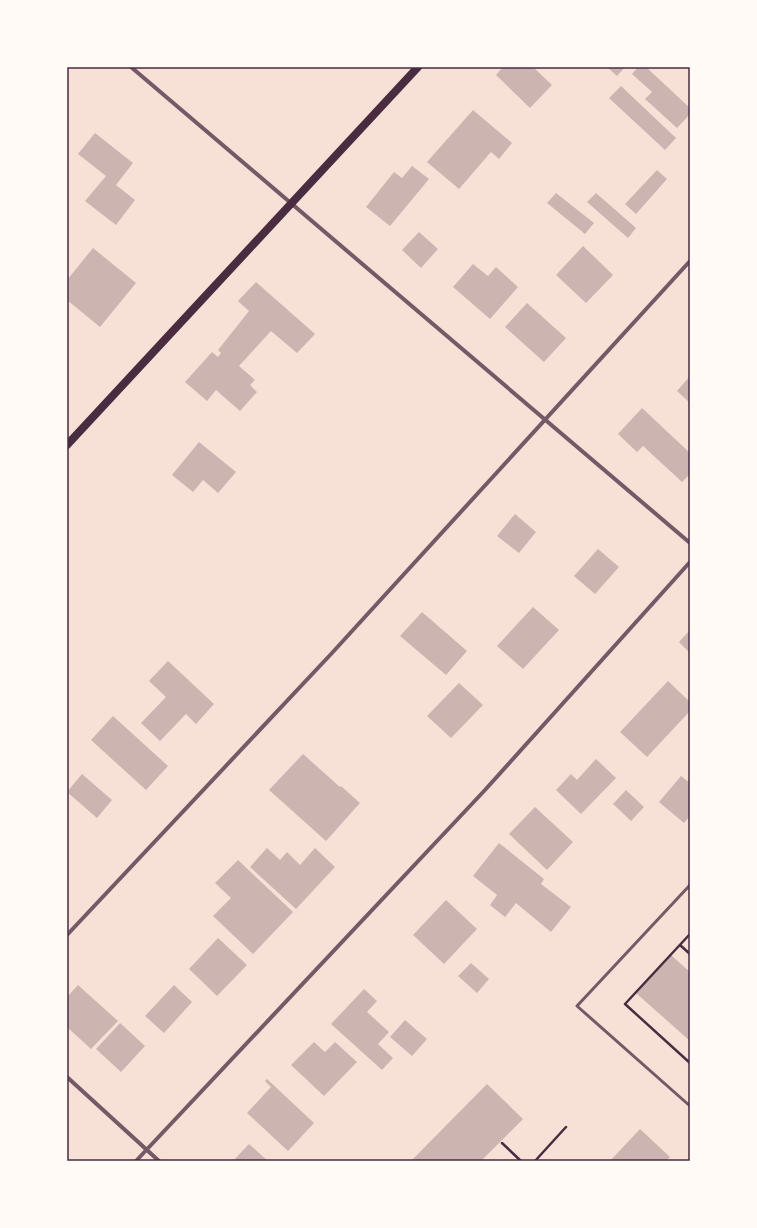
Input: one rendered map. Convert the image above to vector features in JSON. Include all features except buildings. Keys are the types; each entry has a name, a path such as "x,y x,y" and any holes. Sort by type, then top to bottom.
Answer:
{"main road":[{"path":"67,445 418,67"}],"street":[{"path":"130,67 690,543"},
{"path":"67,935 337,647 690,261"},
{"path":"136,1161 485,790 690,562"},
{"path":"67,1077 159,1161"}],"lane":[{"path":"690,885 577,1006 690,1106"}],"path":[{"path":"690,934 625,1004 690,1063"},
{"path":"680,945 690,954"},
{"path":"535,1161 566,1127"},
{"path":"502,1143 521,1161"}]}
